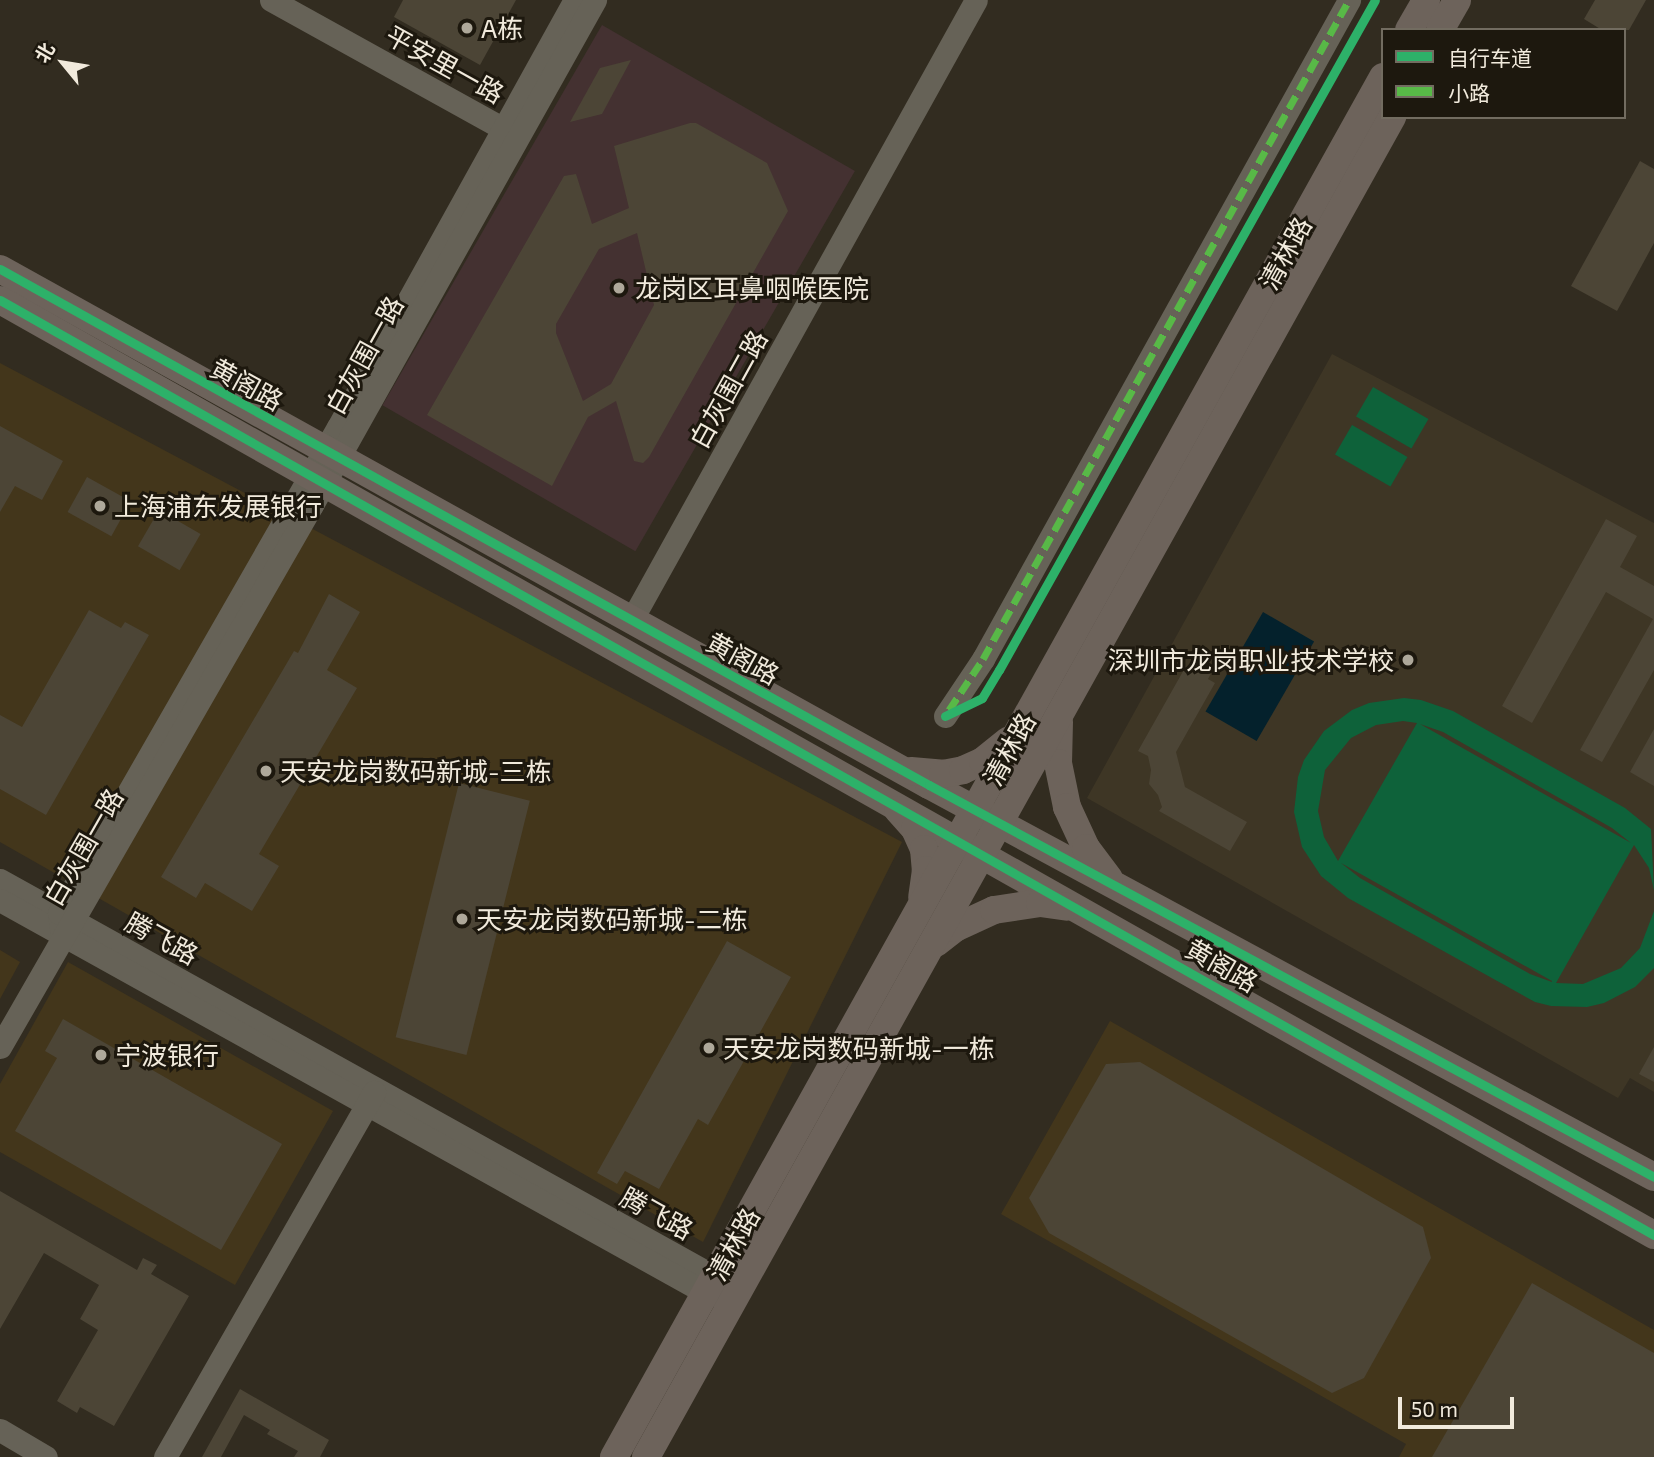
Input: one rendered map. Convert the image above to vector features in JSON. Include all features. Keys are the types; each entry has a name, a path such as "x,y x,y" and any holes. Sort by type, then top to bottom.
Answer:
{"main road":[{"path":"1410,28 1426,0"},
{"path":"1441,28 1457,0"},
{"name":"清林路","path":"646,1457 925,956 970,846 987,816 1060,712 1114,588 1381,81"},
{"name":"清林路","path":"987,816 1021,726 1114,588 1391,119"},
{"name":"黄阁路","path":"0,269 898,768 1654,1177"},
{"name":"黄阁路","path":"0,300 970,846 1654,1236"},
{"path":"1060,712 1056,737 1067,807 1086,848 1121,889"},
{"path":"898,768 919,773 963,770 983,761 1004,746 1021,726"},
{"path":"883,797 915,829 924,849 926,870 915,917"},
{"name":"清林路","path":"614,1457 915,917 970,846"},
{"path":"925,956 954,928 994,910 1040,903 1084,911"}],"street":[{"name":"平安里一路","path":"271,0 511,133"},
{"name":"白灰围一路","path":"511,133 575,0"},
{"name":"白灰围一路","path":"0,1047 65,923 511,133 595,0"},
{"name":"白灰围二路","path":"631,621 976,0"},
{"path":"946,716 983,659 1349,0"},
{"name":"腾飞路","path":"0,880 65,923 371,1097 734,1298"},
{"name":"腾飞路","path":"0,900 65,923"},
{"path":"165,1457 371,1097"},
{"path":"0,1430 46,1457"}],"shaded area":[{"name":"龙岗区耳鼻咽喉医院","path":"602,25 855,171 635,551 382,405"},
{"name":"深圳市龙岗职业技术学校","path":"1332,354 1654,523 1654,1092 1630,1078 1618,1098 1087,798"},
{"path":"0,363 902,842 703,1242 0,842"},
{"path":"0,950 20,962 0,999"},
{"path":"68,962 333,1111 235,1285 0,1152 0,1084"},
{"path":"1110,1021 1654,1330 1654,1457 1399,1457 1406,1444 1001,1214"}],"green space":[{"path":"1373,387 1428,419 1411,448 1356,416"},
{"path":"1352,425 1407,457 1390,486 1335,454"},
{"path":"1404,698 1421,700 1453,711 1625,808 1651,829 1654,890 1649,868 1634,845 1556,983 1583,984 1621,968 1640,948 1654,911 1654,968 1635,987 1604,1003 1587,1007 1551,1006 1535,1002 1348,898 1321,876 1302,847 1294,812 1298,777 1304,760 1324,731 1352,710 1369,703","holes":["1403,721 1417,723 1338,861 1324,837 1318,811 1325,770 1351,738 1376,725","1420,724 1443,732 1612,828 1631,843","1341,863 1552,982 1530,974 1360,878"]}],"water":[{"path":"1263,612 1314,641 1257,741 1206,712"}],"building":[{"name":"A栋","path":"403,0 516,0 480,65 394,17"},
{"path":"1595,0 1646,0 1629,30 1599,28 1584,19"},
{"path":"631,60 602,114 570,122 600,68"},
{"path":"696,123 767,163 788,211 649,457 643,463 634,461 616,401 588,417 552,486 427,415 564,176 576,174 592,224 629,208 614,146","holes":["637,233 654,305 611,384 583,401 556,333 556,324 599,249"]},
{"path":"1640,161 1654,169 1654,243 1617,311 1571,286"},
{"path":"0,426 63,461 42,500 15,486 0,512"},
{"name":"上海浦东发展银行","path":"87,477 131,501 111,536 68,512"},
{"path":"159,510 201,534 180,570 138,546"},
{"path":"1606,519 1637,536 1620,567 1654,586 1654,670 1602,762 1580,750 1653,619 1606,592 1532,723 1502,706"},
{"name":"天安龙岗数码新城-三栋","path":"329,594 360,612 327,670 357,688 259,854 279,866 252,911 205,883 196,898 161,877 294,651 298,653"},
{"path":"89,610 121,628 125,622 149,635 46,815 0,789 0,715 22,727"},
{"path":"1199,660 1214,668 1208,679 1215,683 1176,752 1185,787 1247,822 1230,851 1159,811 1162,807 1158,795 1149,784 1151,770 1148,756 1138,751 1186,666 1193,670"},
{"path":"1654,729 1654,786 1630,772"},
{"name":"天安龙岗数码新城-二栋","path":"459,783 530,801 466,1055 396,1037"},
{"name":"天安龙岗数码新城-一栋","path":"727,941 791,977 708,1125 698,1119 659,1189 625,1171 617,1184 597,1173"},
{"path":"63,1019 282,1144 221,1250 15,1131 57,1058 45,1051"},
{"path":"1654,1047 1654,1082 1639,1074"},
{"path":"1140,1062 1423,1227 1431,1258 1364,1378 1332,1393 1049,1233 1029,1198 1106,1064"},
{"path":"0,1191 137,1270 143,1258 157,1265 151,1274 189,1296 114,1426 80,1407 77,1413 57,1401 98,1330 80,1319 99,1285 44,1253 0,1329"},
{"path":"1532,1283 1654,1353 1654,1457 1432,1457"},
{"path":"240,1389 329,1440 320,1457 294,1457 298,1451 267,1434 270,1430 244,1415 221,1457 202,1457"}],"marked path":[{"path":"949,710 983,659 1349,0"}],"cycle path":[{"path":"945,716 982,698 999,670 1375,0"},
{"path":"0,269 929,785 1654,1177"},
{"path":"0,300 1654,1235"}],"place":[{"name":"A栋","path":"467,28"},
{"name":"龙岗区耳鼻咽喉医院","path":"619,288"},
{"name":"上海浦东发展银行","path":"100,506"},
{"name":"深圳市龙岗职业技术学校","path":"1408,660"},
{"name":"天安龙岗数码新城-三栋","path":"266,771"},
{"name":"天安龙岗数码新城-二栋","path":"462,919"},
{"name":"天安龙岗数码新城-一栋","path":"709,1048"},
{"name":"宁波银行","path":"101,1055"}]}
